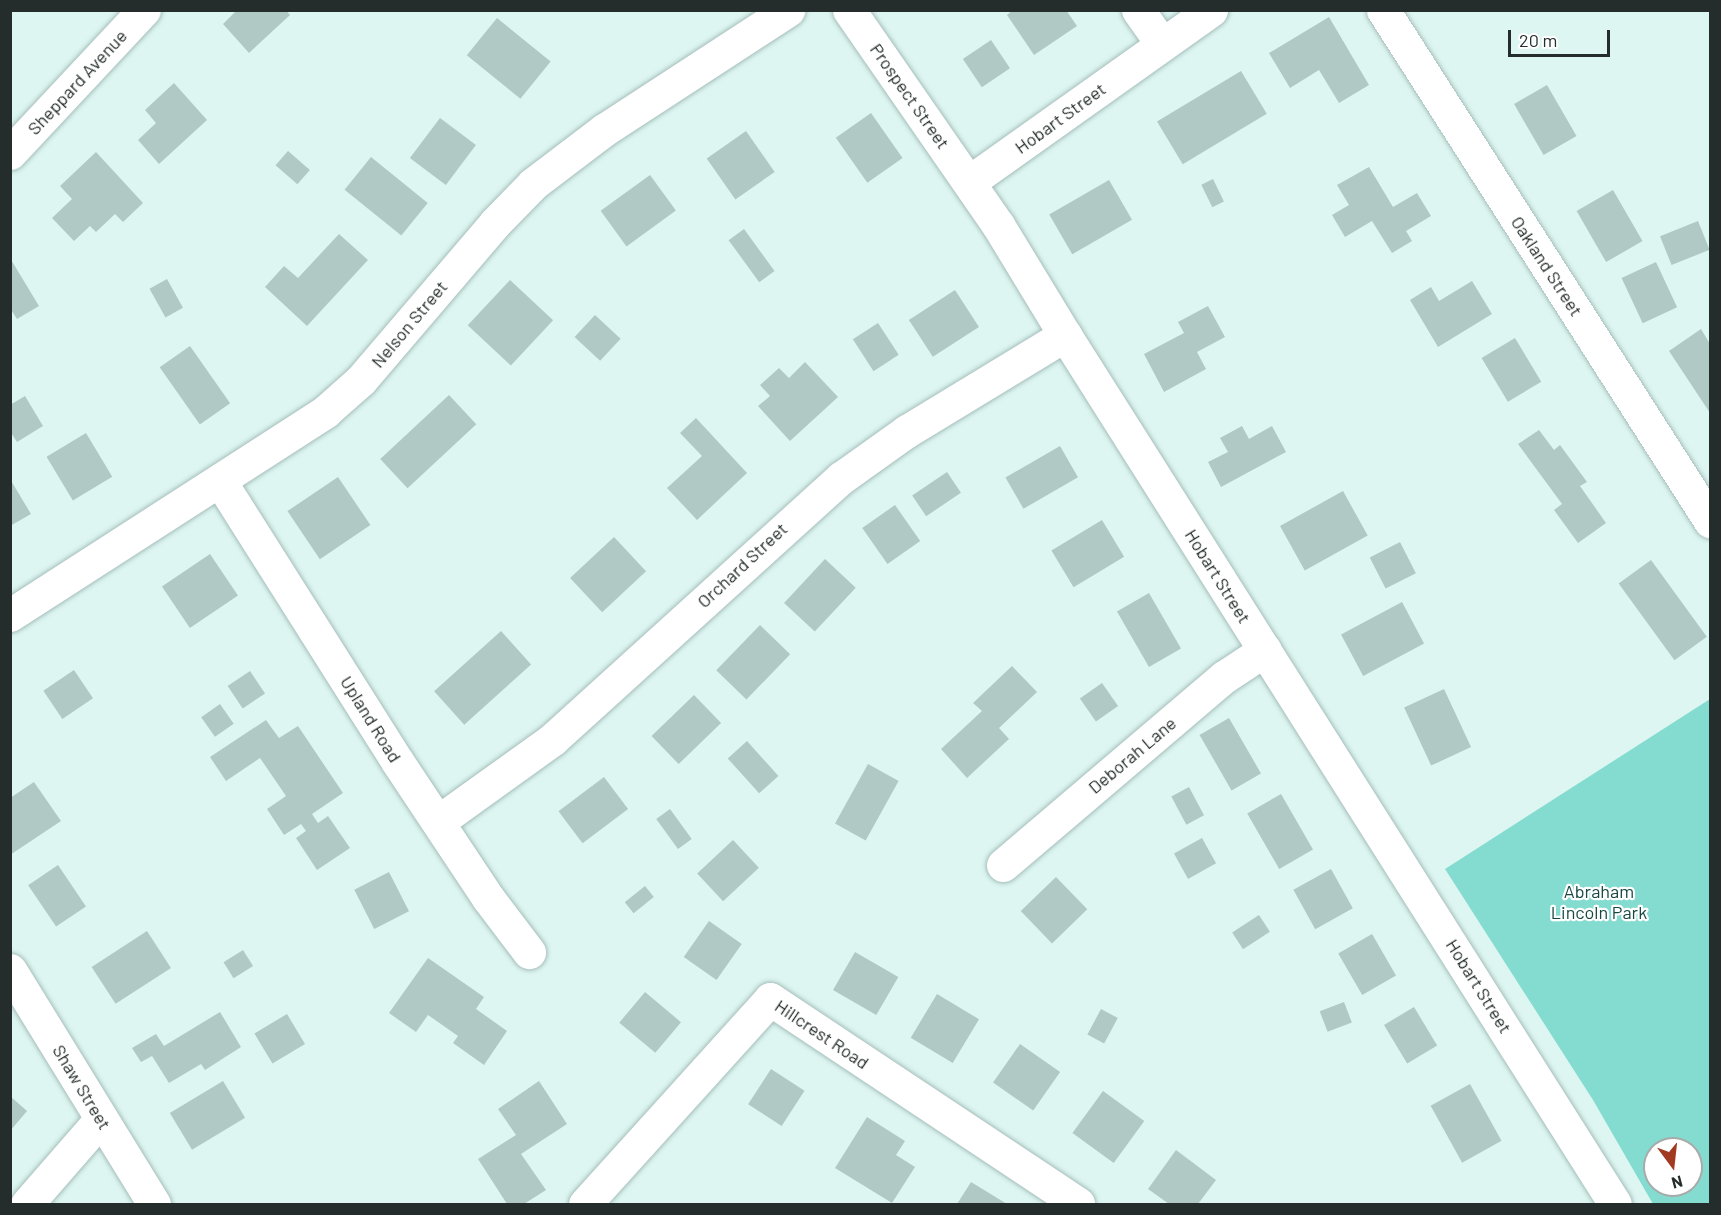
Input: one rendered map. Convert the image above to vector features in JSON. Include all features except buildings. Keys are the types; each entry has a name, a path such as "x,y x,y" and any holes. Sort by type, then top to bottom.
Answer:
{"street":[{"name":"Sheppard Avenue","path":"10,153 144,10"},
{"name":"Nelson Street","path":"10,615 326,411 353,388 495,223 553,167 633,110 788,10"},
{"name":"Prospect Street","path":"849,10 969,182"},
{"path":"1138,10 1162,44 1211,10"},
{"name":"Oakland Street","path":"1383,10 1710,521"},
{"name":"Hobart Street","path":"1162,44 969,182 1615,1204"},
{"name":"Orchard Street","path":"439,821 552,739 841,478 907,431 1065,335"},
{"name":"Upland Road","path":"220,481 397,761 488,898 529,952"},
{"name":"Deborah Lane","path":"1003,865 1224,677 1265,650"},
{"name":"Shaw Street","path":"10,970 154,1204"},
{"name":"Hillcrest Road","path":"585,1204 770,999 1078,1204"},
{"path":"27,1204 101,1119"}],"green space":[{"name":"Abraham Lincoln Park","path":"1710,699 1710,1204 1653,1204 1649,1197 1703,1197 1703,1137 1643,1137 1643,1187 1593,1100 1445,869"}]}
